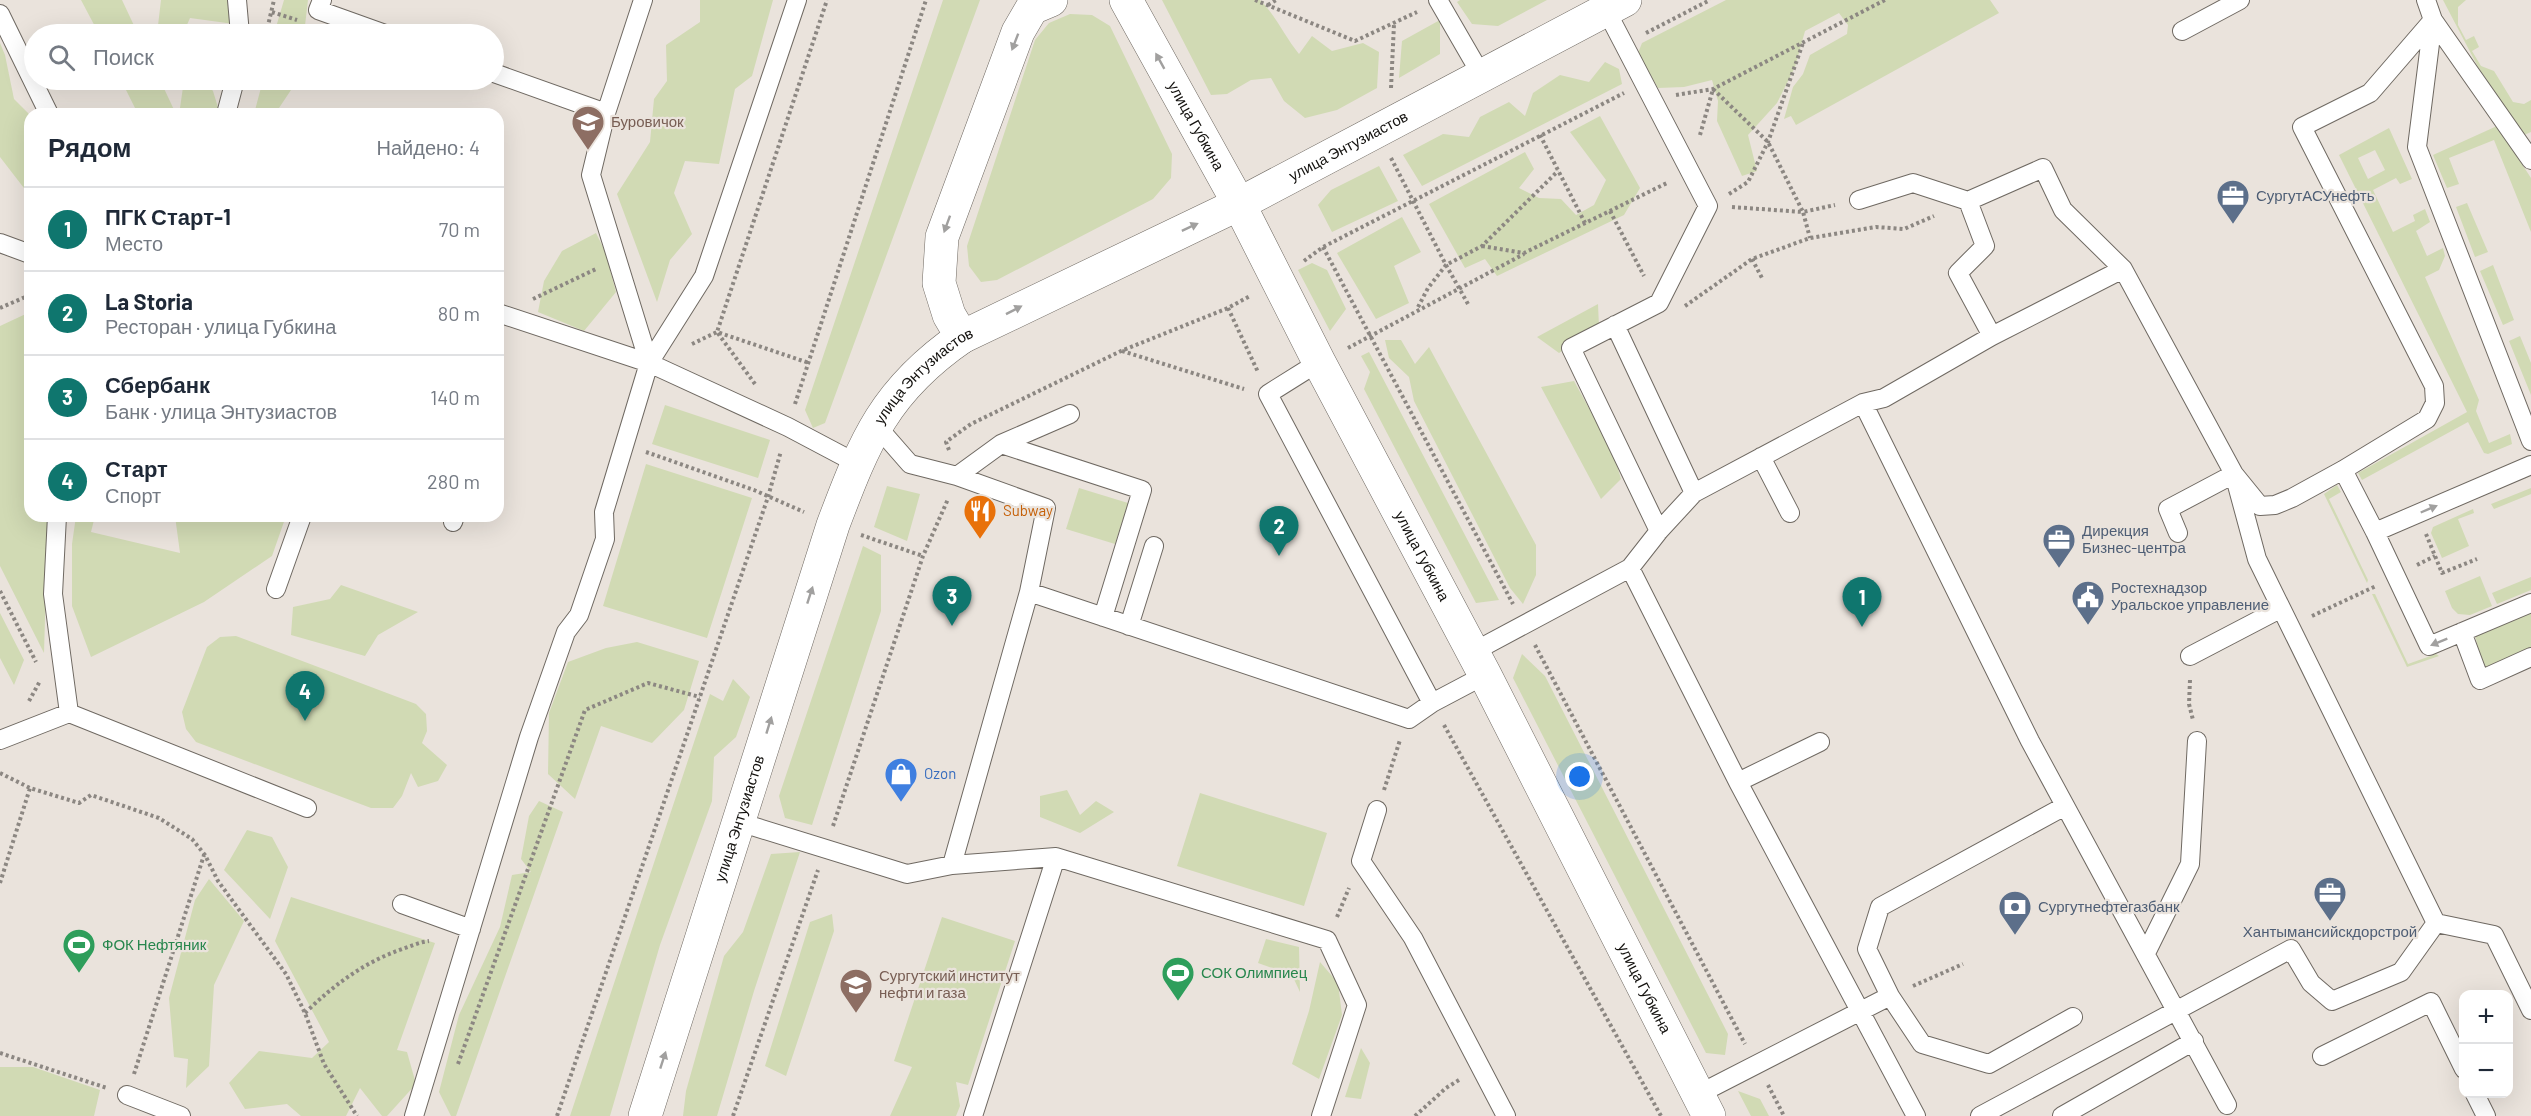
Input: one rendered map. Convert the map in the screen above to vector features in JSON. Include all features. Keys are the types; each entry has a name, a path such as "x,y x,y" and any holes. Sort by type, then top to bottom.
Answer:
{"main road":[{"path":"962,337 949,315 939,283 942,237 1018,32 1032,8 1051,0"},
{"name":"улица Губкина","path":"1124,0 1239,204 1319,362 1479,663 1703,1105"},
{"name":"улица Энтузиастов","path":"645,1116 833,525 856,463 875,424 899,391 922,367 962,337 1239,204 1616,5"}],"lane":[{"path":"237,0 239,24"},
{"path":"322,0 318,10 357,24"},
{"path":"643,0 606,113 591,175 649,363"},
{"path":"414,1116 529,737 566,632 579,615 604,539 604,512 649,363 704,276 797,0"},
{"path":"1438,0 1482,76"},
{"path":"2182,31 2240,0"},
{"path":"2426,0 2433,20 2531,160"},
{"path":"1616,5 1623,45 1708,206 1659,303 1571,348 1659,531"},
{"path":"0,14 24,63"},
{"path":"2433,20 2417,147 2531,441"},
{"path":"1859,200 1913,183 1968,201 2043,168 2063,210 2123,269 2234,474 2260,506 2275,505 2343,470 2427,419 2435,403 2434,386 2302,127 2370,93 2433,20"},
{"path":"504,77 606,113"},
{"path":"37,90 46,108"},
{"path":"228,108 232,90"},
{"path":"1968,201 1985,246 1958,273 1992,336"},
{"path":"0,243 24,252"},
{"path":"1029,592 1409,719 1432,703 1524,625 1630,568 1659,531 1694,493 1863,403 1884,398 1992,336 2123,269"},
{"path":"504,315 649,363 788,427 856,463"},
{"path":"1616,325 1694,493"},
{"path":"1319,362 1268,394 1432,703"},
{"path":"1863,403 2065,806 2227,1105"},
{"path":"957,476 1001,444 1070,414"},
{"path":"875,424 910,464 957,476 1046,508 1029,592 952,866"},
{"path":"1001,444 1142,490 1103,617"},
{"path":"1761,457 1790,513"},
{"path":"2375,532 2531,465"},
{"path":"2343,470 2429,646 2531,603"},
{"path":"2178,533 2168,509 2234,474"},
{"path":"2234,474 2257,559 2436,923"},
{"path":"57,522 53,594 69,713"},
{"path":"276,589 300,522"},
{"path":"1129,626 1154,546"},
{"path":"1630,568 1738,782 1916,1116"},
{"path":"2190,656 2280,609"},
{"path":"2462,632 2480,680 2531,657"},
{"path":"0,740 69,713 307,808"},
{"path":"2146,953 2190,864 2197,741"},
{"path":"1738,782 1820,742"},
{"path":"2065,806 1880,907 1867,949 1898,992 1922,1044 1989,1064 2073,1017"},
{"path":"1377,810 1361,861 1413,938 1506,1116"},
{"path":"739,822 907,874 952,866 1056,857 1327,940 1357,1005 1321,1116"},
{"path":"973,1116 1056,857"},
{"path":"402,904 471,929"},
{"path":"1980,1116 2176,1008 2291,949 2311,983 2332,1001 2401,972 2436,923"},
{"path":"2436,923 2494,935 2531,1010"},
{"path":"1703,1105 1756,1065 1859,1010 1898,992"},
{"path":"2322,1056 2431,1002 2459,1061"},
{"path":"2062,1116 2194,1041"},
{"path":"127,1095 181,1116"},
{"path":"2477,1098 2486,1116"}],"path":[{"path":"268,24 274,0"},
{"path":"717,332 826,0"},
{"path":"557,1116 768,497 788,427 926,0"},
{"path":"1255,0 1355,41 1394,24 1438,0"},
{"path":"1268,5 1276,0"},
{"path":"1623,45 1710,0"},
{"path":"733,1116 826,848 923,556 957,476 946,442 971,424 1121,351 1228,308 1278,279 1323,247 1627,92 1673,95 1713,89 1885,0"},
{"path":"1394,24 1390,125 1391,162 1468,304"},
{"path":"1749,182 1768,141 1803,42"},
{"path":"1713,89 1768,141 1803,213 1810,238"},
{"path":"1319,362 1370,338 1417,309 1524,253 1690,172 1713,89"},
{"path":"1540,135 1586,223"},
{"path":"1417,309 1428,288 1446,265 1482,246 1558,171"},
{"path":"1708,206 1803,213 1859,200"},
{"path":"1677,313 1752,259 1810,238 1876,227 1904,229 1968,201"},
{"path":"1610,211 1659,303"},
{"path":"1482,246 1524,253"},
{"path":"1323,247 1784,1116"},
{"path":"524,303 618,258"},
{"path":"1752,259 1762,278"},
{"path":"0,308 24,298"},
{"path":"1228,308 1268,394"},
{"path":"717,332 759,389"},
{"path":"649,363 717,332 809,363"},
{"path":"1121,351 1234,387 1268,394"},
{"path":"623,444 768,497 833,525 923,556"},
{"path":"2427,529 2427,536 2442,573 2477,559"},
{"path":"2289,628 2370,589"},
{"path":"0,591 38,665"},
{"path":"2190,656 2189,704 2197,741"},
{"path":"43,676 69,713"},
{"path":"456,1071 585,710 648,683 700,697"},
{"path":"1432,703 1661,1116"},
{"path":"1377,810 1397,745 1409,719"},
{"path":"0,773 30,788 79,803 91,795 159,818 192,839 218,881 286,974 305,1013 324,1064 357,1116"},
{"path":"0,883 30,788"},
{"path":"0,1053 127,1095 204,855"},
{"path":"1327,940 1361,861"},
{"path":"305,1013 348,975 396,951 427,940 464,950"},
{"path":"1898,992 1963,964"},
{"path":"1415,1116 1446,1088 1481,1068"}],"green space":[{"path":"81,0 122,0 133,24 94,24"},
{"path":"161,0 229,0 234,24 190,18 187,24 158,24"},
{"path":"284,0 308,0 305,24 277,24"},
{"path":"700,0 773,0 752,76 735,89 719,164 685,161 674,193 692,234 670,260 657,302 617,194 650,142 654,99 667,81 666,45 700,22"},
{"path":"943,0 980,0 825,423 813,428 805,410"},
{"path":"1162,0 1260,0 1299,54 1312,36 1332,51 1363,43 1379,52 1377,88 1337,110 1305,118 1284,101 1271,78 1251,80 1227,94 1211,95"},
{"path":"1460,0 1547,0 1498,26 1472,24 1457,2"},
{"path":"1726,0 1990,0 1999,13 1796,125 1791,116 1784,119 1793,87 1803,74 1810,55 1847,34 1848,25 1839,13 1805,31 1795,67 1777,103 1748,135 1757,171 1742,176 1717,121 1718,101 1712,80 1684,87 1658,88 1638,53 1642,43"},
{"path":"2443,0 2466,0 2458,7 2458,25 2466,40 2474,36 2479,47 2472,51 2481,66 2494,71 2513,102 2524,104 2531,100 2531,132 2524,135 2478,67"},
{"path":"1070,14 1092,15 1110,26 1172,154 1171,178 1153,199 997,280 981,282 969,266 967,246 1035,40 1049,23"},
{"path":"1440,20 1440,54 1399,78 1402,41"},
{"path":"0,43 5,55 14,99 24,109 24,188 0,157"},
{"path":"1605,62 1619,69 1622,84 1422,186 1403,155 1443,134 1469,137 1480,117 1509,102 1525,116 1533,93 1560,75 1589,82"},
{"path":"126,90 165,90 173,108 135,108"},
{"path":"183,90 212,90 218,108 180,108"},
{"path":"260,90 291,90 279,108 256,108"},
{"path":"1600,116 1640,188 1624,215 1497,276 1485,259 1465,268 1429,204 1525,152 1534,169 1519,188 1539,198 1561,199 1576,215 1594,205 1606,180 1570,132"},
{"path":"2497,126 2531,178 2531,232 2494,140 2449,158 2459,184 2447,188 2433,155"},
{"path":"2389,128 2412,179 2400,184 2396,178 2373,190 2393,232 2415,221 2413,215 2425,209 2430,222 2416,231 2427,256 2443,248 2445,256 2439,270 2425,277 2479,400 2476,411 2489,443 2510,434 2512,444 2488,454 2484,453 2468,422 2362,480 2358,473 2467,412 2339,155","holes":["2375,150 2385,170 2368,179 2358,158"]},
{"path":"1379,166 1398,201 1332,232 1318,205 1331,190"},
{"path":"2467,203 2488,252 2475,257 2456,207"},
{"path":"1402,217 1421,252 1394,266 1409,303 1376,319 1337,253"},
{"path":"596,233 605,251 616,292 584,331 538,312 544,281 562,251"},
{"path":"1312,263 1327,270 1346,309 1330,331 1298,270"},
{"path":"2493,265 2514,320 2503,325 2480,271"},
{"path":"1598,304 1599,327 1559,353 1537,337"},
{"path":"24,315 24,522 48,522 44,653 0,566 0,326"},
{"path":"2520,336 2531,363 2531,395 2509,341"},
{"path":"1385,340 1401,340 1415,364 1429,347 1536,545 1536,575 1523,604 1510,588 1414,401 1409,377 1389,358"},
{"path":"1369,352 1499,600 1476,603 1364,389 1370,372 1361,356"},
{"path":"1574,381 1613,452 1621,479 1601,499 1541,387"},
{"path":"665,405 770,440 758,478 652,444"},
{"path":"646,464 752,498 707,638 603,606"},
{"path":"2337,485 2341,492 2329,499 2368,580 2367,583 2324,494"},
{"path":"887,486 920,494 907,541 874,527"},
{"path":"1079,488 1128,503 1115,544 1066,529"},
{"path":"2531,488 2531,494 2494,509 2491,504"},
{"path":"2473,509 2474,513 2458,519 2469,546 2442,558 2431,533 2433,527"},
{"path":"75,522 94,522 91,532 180,553 176,522 284,522 272,556 204,602 91,657 72,606 72,544"},
{"path":"863,546 881,555 881,611 812,825 785,818 779,796"},
{"path":"2480,576 2492,606 2470,615 2458,614 2452,608 2445,591"},
{"path":"2531,577 2531,590 2497,604 2492,593"},
{"path":"341,585 418,612 378,635 365,656 291,635 293,607 330,599"},
{"path":"2372,594 2375,594 2408,664 2436,654 2439,656 2407,667"},
{"path":"2531,611 2531,648 2483,669 2475,635"},
{"path":"0,613 24,660 14,685 0,658"},
{"path":"236,636 416,704 426,714 427,731 422,743 447,765 438,781 418,787 411,773 402,796 393,808 371,808 196,742 186,729 182,712 207,647 220,637"},
{"path":"637,642 699,661 684,710 652,743 601,726 575,799 548,774 549,713 568,662 606,648"},
{"path":"1522,654 1545,676 1728,1034 1725,1055 1706,1053 1513,678"},
{"path":"733,679 750,697 736,737 714,757 712,801 660,945 610,1116 570,1116 710,694 723,701"},
{"path":"1067,790 1080,815 1096,801 1114,812 1080,833 1040,817 1040,796"},
{"path":"1200,793 1327,833 1304,906 1177,866"},
{"path":"539,801 563,812 456,1116 451,1116 439,1092 459,1015 500,927 512,875 531,872 521,859 529,816"},
{"path":"247,830 272,837 288,867 270,919 224,870"},
{"path":"800,852 754,991 717,1116 683,1116 686,1091 724,956 743,932 771,854"},
{"path":"209,879 244,921 214,985 209,1066 186,1088 188,1059 174,1057 169,998 195,900"},
{"path":"291,897 435,943 397,1050 407,1052 416,1084 387,1116 382,1116 360,1088 346,1116 301,1116 287,1104 245,1109 229,1083 259,1051 312,1058 329,1042 275,941"},
{"path":"832,914 834,931 786,1076 765,1066 810,922"},
{"path":"942,917 1015,941 968,1085 956,1082 960,1106 956,1116 890,1116 912,1067 894,1061"},
{"path":"1266,939 1299,947 1300,992 1292,975 1258,963"},
{"path":"1320,962 1338,983 1342,1015 1319,1079 1292,1064 1309,1011"},
{"path":"1361,1048 1370,1063 1361,1099 1345,1097"},
{"path":"0,1067 33,1067 100,1090 94,1116 0,1116"},
{"path":"1738,1091 1760,1099 1769,1116 1751,1116"}],"place":[{"name":"Буровичок","path":"588,151"},
{"name":"СургутАСУнефть","path":"2233,225"},
{"name":"Subway","path":"980,540"},
{"name":"La Storia","path":"1279,556"},
{"name":"Дирекция Бизнес-центра","path":"2059,569"},
{"name":"Сбербанк","path":"952,626"},
{"name":"Ростехнадзор Уральское управление","path":"2088,626"},
{"name":"ПГК Старт-1","path":"1862,627"},
{"name":"Старт","path":"305,721"},
{"name":"Ozon","path":"901,803"},
{"name":"Хантымансийскдорстрой","path":"2330,922"},
{"name":"Сургутнефтегазбанк","path":"2015,936"},
{"name":"ФОК Нефтяник","path":"79,974"},
{"name":"СОК Олимпиец","path":"1178,1002"},
{"name":"Сургутский институт нефти и газа","path":"856,1014"}]}
